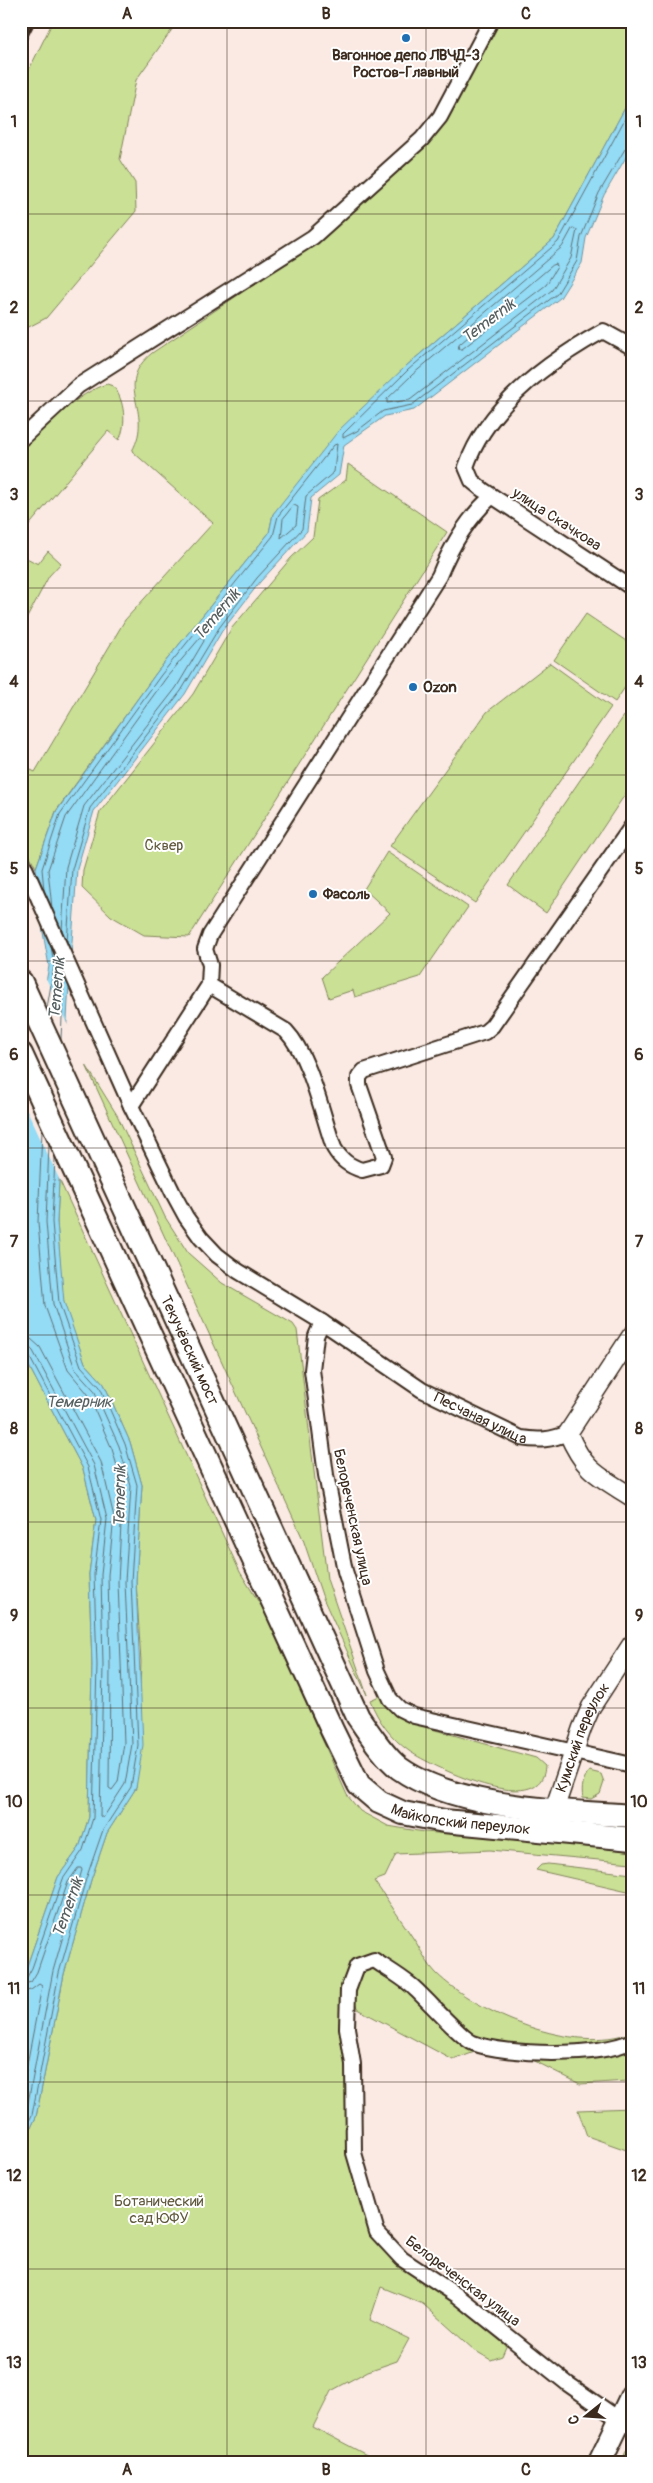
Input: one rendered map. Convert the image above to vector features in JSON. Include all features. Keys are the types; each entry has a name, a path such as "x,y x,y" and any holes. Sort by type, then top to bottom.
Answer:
{"main road":[{"name":"Текучёвский мост","path":"21,982 358,1718"},
{"name":"Текучёвский мост","path":"21,1054 332,1730"},
{"name":"Майкопский переулок","path":"358,1718 398,1767 440,1790 475,1798 554,1810 632,1816"},
{"name":"Майкопский переулок","path":"332,1730 359,1785 379,1802 403,1813 444,1821 632,1839"},
{"path":"600,2462 632,2395"}],"street":[{"path":"21,439 78,386 313,237 422,139 440,117 491,21"},
{"name":"улица Скачкова","path":"632,347 603,331 554,363 514,395 490,425 466,467 472,481 492,496 632,588"},
{"path":"131,1106 209,985 210,965 205,949 210,935 439,576 448,554 457,539 492,496"},
{"path":"209,985 286,1031 294,1040 305,1063 338,1156 345,1162 362,1170 381,1165 384,1157 359,1085 360,1077 364,1071 370,1067 485,1032 492,1026 632,826"},
{"name":"Песчаная улица","path":"21,859 131,1106 174,1195 186,1217 201,1238 217,1255 238,1271 322,1322 422,1390 521,1438 535,1441 550,1440 568,1434"},
{"name":"Белореченская улица","path":"322,1322 316,1336 312,1370 326,1475 345,1571 377,1671 390,1699 400,1709 414,1716 573,1753"},
{"path":"632,1334 568,1434 578,1456 591,1471 632,1497"},
{"name":"Кумский переулок","path":"554,1810 573,1753 592,1707 632,1644"},
{"path":"573,1753 632,1765"},
{"name":"Белореченская улица","path":"620,2420 568,2384 458,2296 402,2259 377,2232 354,2153 353,2064 347,2028 348,1990 357,1966 374,1960 411,1985 472,2043 532,2053 569,2053 621,2047 632,2042"}],"green space":[{"path":"53,21 178,21 136,80 120,159 135,183 136,211 46,318 21,331 21,86"},
{"path":"497,21 632,21 632,95 554,239 405,367 273,514 269,533 157,672 56,811 36,868 21,838 21,765 35,772 125,620 213,523 132,451 138,436 139,423 134,388 135,376 141,365 152,353 299,254 428,140"},
{"path":"107,384 113,386 117,392 124,413 122,434 119,440 108,431 21,535 21,448 73,403 96,388"},
{"name":"Сквер","path":"348,464 447,532 189,937 144,935 111,916 82,888 83,870 100,812 193,694 231,629 291,558 313,537 318,500 346,480"},
{"path":"48,551 61,563 49,576 21,629 21,555 38,564"},
{"path":"586,614 632,645 632,677 615,702 554,660"},
{"path":"550,663 611,707 475,903 390,846 487,712"},
{"path":"624,716 632,721 632,784 546,913 508,885"},
{"path":"387,852 468,907 420,977 355,997 353,990 329,998 322,977 390,913 364,889"},
{"path":"86,1065 117,1115 165,1217 188,1253 222,1283 293,1324 297,1330 327,1579 367,1695 323,1598 303,1539"},
{"name":"Ботанический сад ЮФУ","path":"59,1179 240,1572 268,1617 347,1795 360,1811 388,1826 424,1832 632,1848 632,1863 490,1850 396,1854 385,1877 374,1881 433,1970 476,2003 501,2016 556,2034 583,2038 609,2038 632,2032 632,2079 629,2081 580,2084 527,2057 480,2050 453,2060 358,2009 353,2000 353,1967 349,2065 349,2136 374,2233 508,2342 502,2356 491,2360 474,2350 423,2304 381,2287 370,2320 409,2339 397,2361 368,2371 331,2391 313,2427 380,2462 21,2462 21,2149 36,2117 64,1974 91,1880 107,1833 136,1788 141,1662 136,1581 142,1485 130,1442 104,1384 85,1363 63,1302 57,1222"},
{"path":"21,1351 83,1469 96,1520 89,1574 92,1665 89,1817 79,1848 58,1877 27,1966 21,1977"},
{"path":"382,1695 394,1713 428,1728 536,1758 545,1766 539,1782 526,1789 507,1789 484,1785 461,1777 421,1758 396,1740 381,1722 370,1700"},
{"path":"589,1771 601,1774 604,1782 600,1794 591,1799 583,1798 582,1795 584,1780"},
{"path":"548,1864 632,1874 632,1892 536,1870 541,1865"},
{"path":"632,2108 632,2152 587,2136 578,2110"},
{"path":"632,2439 632,2462 621,2462"}],"water":[{"path":"632,95 632,147 604,195 586,238 582,263 560,298 414,410 385,416 344,445 339,475 311,498 307,531 260,582 222,631 185,694 94,811 77,869 68,1000 57,1222 64,1302 85,1363 104,1384 130,1442 142,1485 136,1581 143,1745 136,1788 107,1833 91,1880 64,1974 36,2117 21,2149 21,1977 27,1966 58,1877 79,1848 89,1817 92,1665 89,1574 96,1520 83,1469 21,1351 21,1118 49,966 42,927 36,868 56,812 157,672 269,533 273,514 339,430 405,367 554,239"}],"pier":[{"path":"45,976 69,1028 61,1183 22,1099"}],"railway":[{"path":"21,47 34,21"}],"place":[{"name":"Вагонное депо ЛВЧД-3 Ростов-Главный","path":"406,38"},
{"name":"Ozon","path":"413,687"},
{"name":"Фасоль","path":"313,894"}],"water label":[{"name":"Temernik","path":"488,320"},
{"name":"Temernik","path":"216,614"},
{"name":"Temernik","path":"56,988"},
{"name":"Темерник","path":"79,1401"},
{"name":"Temernik","path":"119,1496"},
{"name":"Temernik","path":"67,1907"}]}
